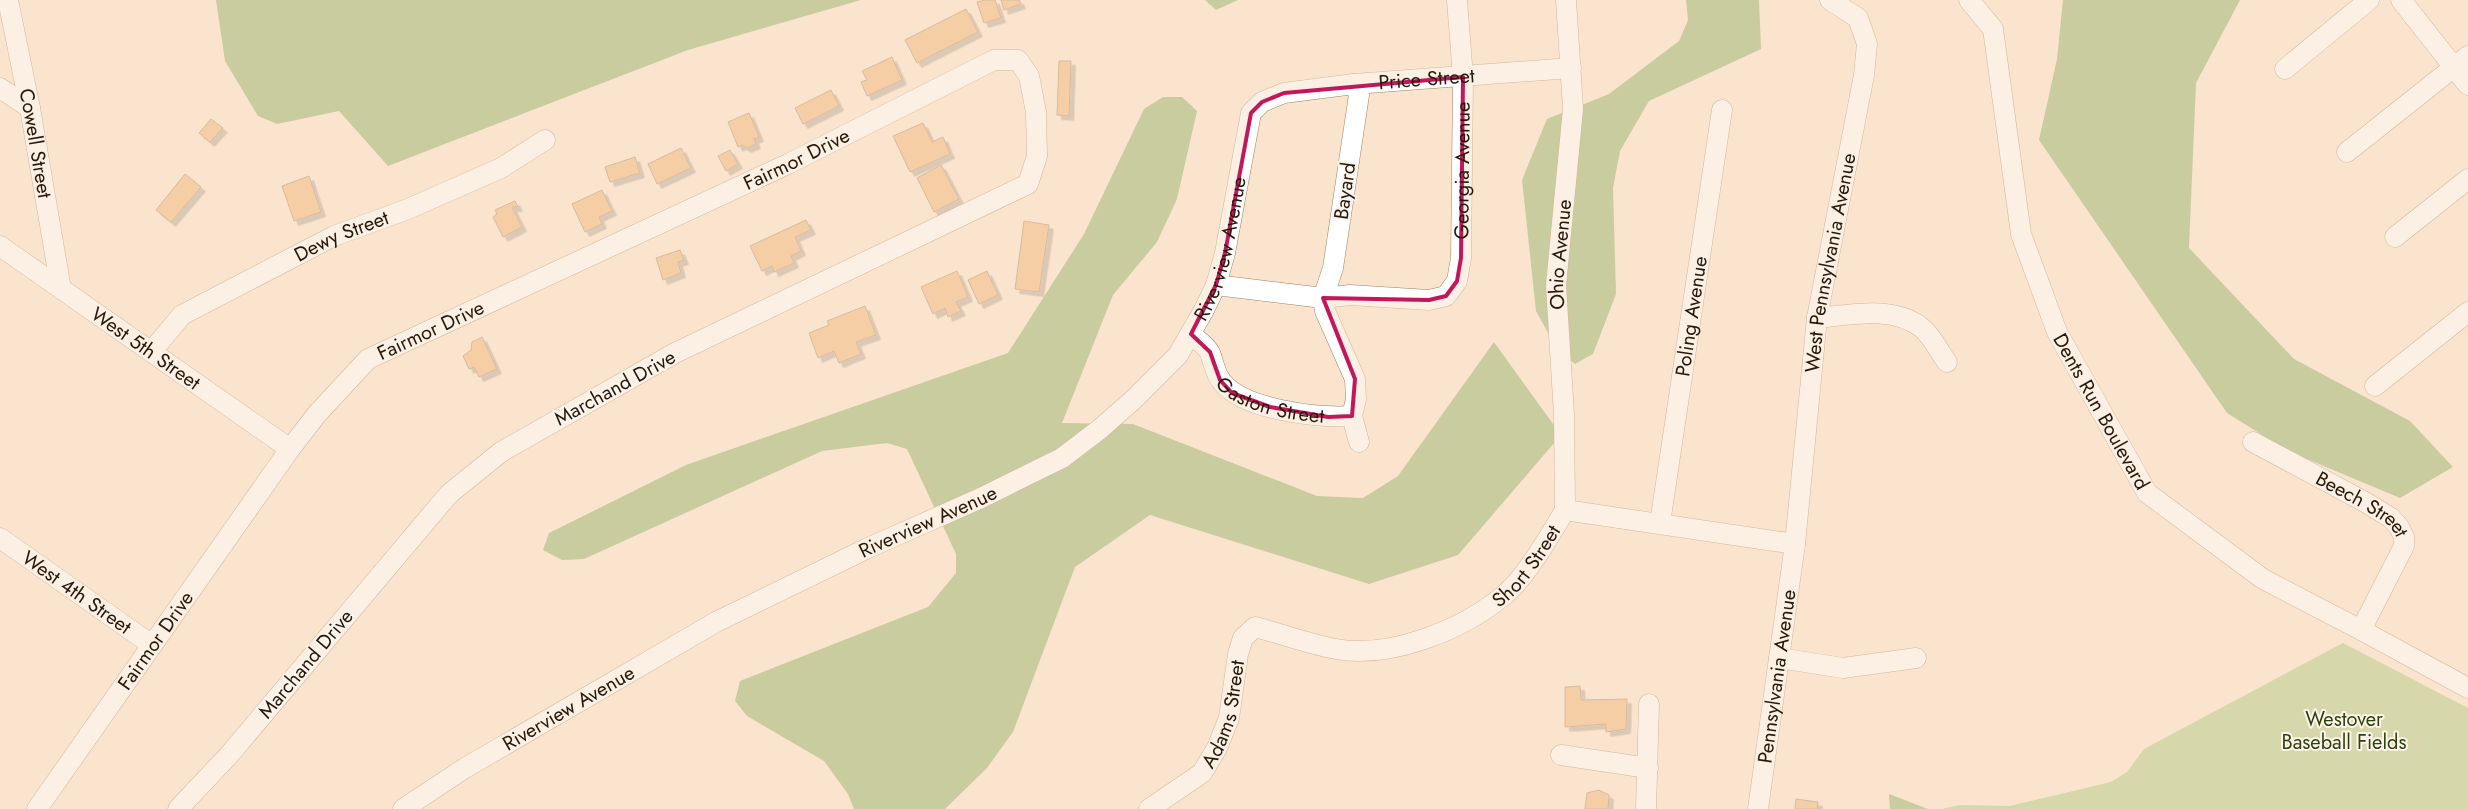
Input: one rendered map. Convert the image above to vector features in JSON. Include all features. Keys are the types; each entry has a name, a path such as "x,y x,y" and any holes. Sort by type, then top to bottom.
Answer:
{"street":[{"name":"Cowell Street","path":"8,0 30,108 61,288"},
{"name":"Georgia Avenue","path":"1323,298 1350,295 1429,300 1446,296 1457,281 1461,258 1463,77 1457,0"},
{"name":"Ohio Avenue","path":"1566,0 1573,109 1556,285 1564,416 1566,510"},
{"name":"West Pennsylvania Avenue","path":"1796,544 1817,318 1864,75 1867,44 1858,18 1830,0"},
{"name":"Dents Run Boulevard","path":"1969,0 1993,28 2021,234 2057,332 2147,493 2263,579 2468,688"},
{"path":"2286,69 2369,0"},
{"path":"2401,0 2461,61 2468,85"},
{"name":"Fairmor Drive","path":"37,809 290,449 317,414 368,359 788,164 994,60"},
{"name":"Marchand Drive","path":"178,809 230,755 449,494 501,452 675,353 1028,184 1037,156 1036,112 1029,76 1018,60 994,60"},
{"path":"2347,152 2461,61"},
{"name":"Price Street","path":"1284,92 1354,84 1570,68"},
{"name":"Bayard","path":"1323,298 1333,268 1346,191 1359,95 1354,84"},
{"path":"0,88 30,108"},
{"name":"Riverview Avenue","path":"403,809 465,768 716,622 868,548 981,498 1062,458 1133,400 1178,355 1191,334 1216,285 1234,217 1245,136 1251,113 1262,102 1284,92"},
{"name":"Poling Avenue","path":"1660,523 1722,110"},
{"name":"Dewy Street","path":"152,351 182,316 206,302 334,236 408,209 501,168 544,140"},
{"path":"2395,237 2468,180"},
{"name":"West 5th Street","path":"0,246 290,449"},
{"path":"1216,285 1323,298 1325,311 1355,379 1356,398 1352,416"},
{"path":"1817,318 1881,313 1904,318 1923,329 1947,362"},
{"path":"2375,386 2466,317"},
{"name":"Gaston Street","path":"1191,334 1210,352 1220,380 1232,392 1270,407 1328,418 1352,416 1359,442"},
{"name":"Beech Street","path":"2253,442 2263,445 2296,466 2365,502 2391,518 2399,527 2404,537 2404,546 2362,630"},
{"name":"Short Street","path":"1255,627 1338,649 1377,649 1402,645 1431,637 1468,619 1504,596 1535,558 1566,510 1796,544"},
{"name":"West 4th Street","path":"0,538 152,645"},
{"name":"Pennsylvania Avenue","path":"1758,809 1796,544"},
{"name":"Adams Street","path":"1149,809 1202,772 1217,748 1228,718 1238,654 1243,638 1255,627"},
{"path":"1779,658 1843,668 1916,658"},
{"path":"1646,809 1648,704"},
{"path":"1561,756 1648,768"}],"highlighted area":[{"path":"1463,77 1461,258 1457,281 1446,296 1429,300 1323,298 1355,379 1352,416 1328,417 1270,407 1232,393 1220,380 1210,352 1191,334 1216,285 1225,253 1251,113 1262,102 1284,93"}],"green space":[{"path":"216,0 861,0 688,50 388,166 339,111 277,124 258,116 225,61"},
{"path":"1205,0 1238,0 1216,10"},
{"path":"1686,0 1759,0 1761,49 1649,101 1620,151 1613,188 1616,294 1593,354 1575,364 1557,349 1536,311 1522,180 1547,119 1609,94 1679,41 1688,20"},
{"path":"2063,0 2240,0 2196,83 2189,248 2294,359 2410,421 2453,467 2400,498 2288,451 2227,413 2039,140 2057,59"},
{"path":"1163,97 1182,97 1197,111 1177,199 1157,242 1113,295 1062,423 1133,424 1317,496 1363,498 1398,476 1494,342 1561,435 1458,555 1369,584 1150,515 1075,567 1013,732 987,768 945,809 854,809 848,794 824,761 747,716 735,701 740,681 928,607 956,573 956,554 907,449 887,443 822,451 584,559 562,560 543,550 549,533 686,465 1008,353 1084,234 1144,109"},
{"name":"Westover Baseball Fields","path":"2343,643 2468,708 2468,809 1942,809 1960,805 2010,806 2111,782 2127,772 2144,749"},
{"path":"1889,794 1928,809 1890,809"}],"building":[{"path":"995,0 1001,18 984,23 977,2"},
{"path":"1001,0 1019,0 1021,4 1004,10"},
{"path":"966,9 978,32 917,63 905,40"},
{"path":"892,57 902,80 867,96 861,82 867,80 862,71"},
{"path":"1059,61 1071,61 1069,116 1057,115"},
{"path":"831,90 839,106 803,124 795,108"},
{"path":"749,113 759,137 754,139 756,144 747,148 742,145 738,147 728,122"},
{"path":"211,119 223,128 210,142 199,133"},
{"path":"923,123 932,142 943,137 950,154 910,172 893,136"},
{"path":"681,148 691,168 657,184 648,164"},
{"path":"730,150 738,164 726,171 718,156"},
{"path":"635,157 640,173 610,182 605,167"},
{"path":"941,165 959,199 934,212 917,178"},
{"path":"185,174 201,187 171,222 156,210"},
{"path":"309,176 321,212 294,221 282,186"},
{"path":"602,190 612,211 599,217 602,224 585,232 572,204"},
{"path":"515,201 518,207 512,207 522,227 503,237 493,217 497,214 495,210"},
{"path":"806,220 811,230 795,237 801,251 791,256 794,263 774,272 772,266 762,271 750,246"},
{"path":"1024,221 1049,225 1039,292 1015,289"},
{"path":"680,250 684,260 678,262 681,273 663,280 656,258"},
{"path":"957,271 968,297 956,302 961,311 948,317 945,308 933,314 921,287"},
{"path":"987,271 998,295 979,304 968,280"},
{"path":"865,306 876,335 856,342 861,354 839,363 834,351 818,358 809,333 829,325 827,321"},
{"path":"482,337 497,369 479,377 474,367 469,369 463,356 471,350 472,342"},
{"path":"1580,686 1581,700 1627,699 1626,729 1606,732 1606,724 1565,727 1565,687"},
{"path":"1599,790 1609,795 1608,809 1585,809 1587,793"},
{"path":"1796,799 1818,802 1817,809 1795,809"}]}
